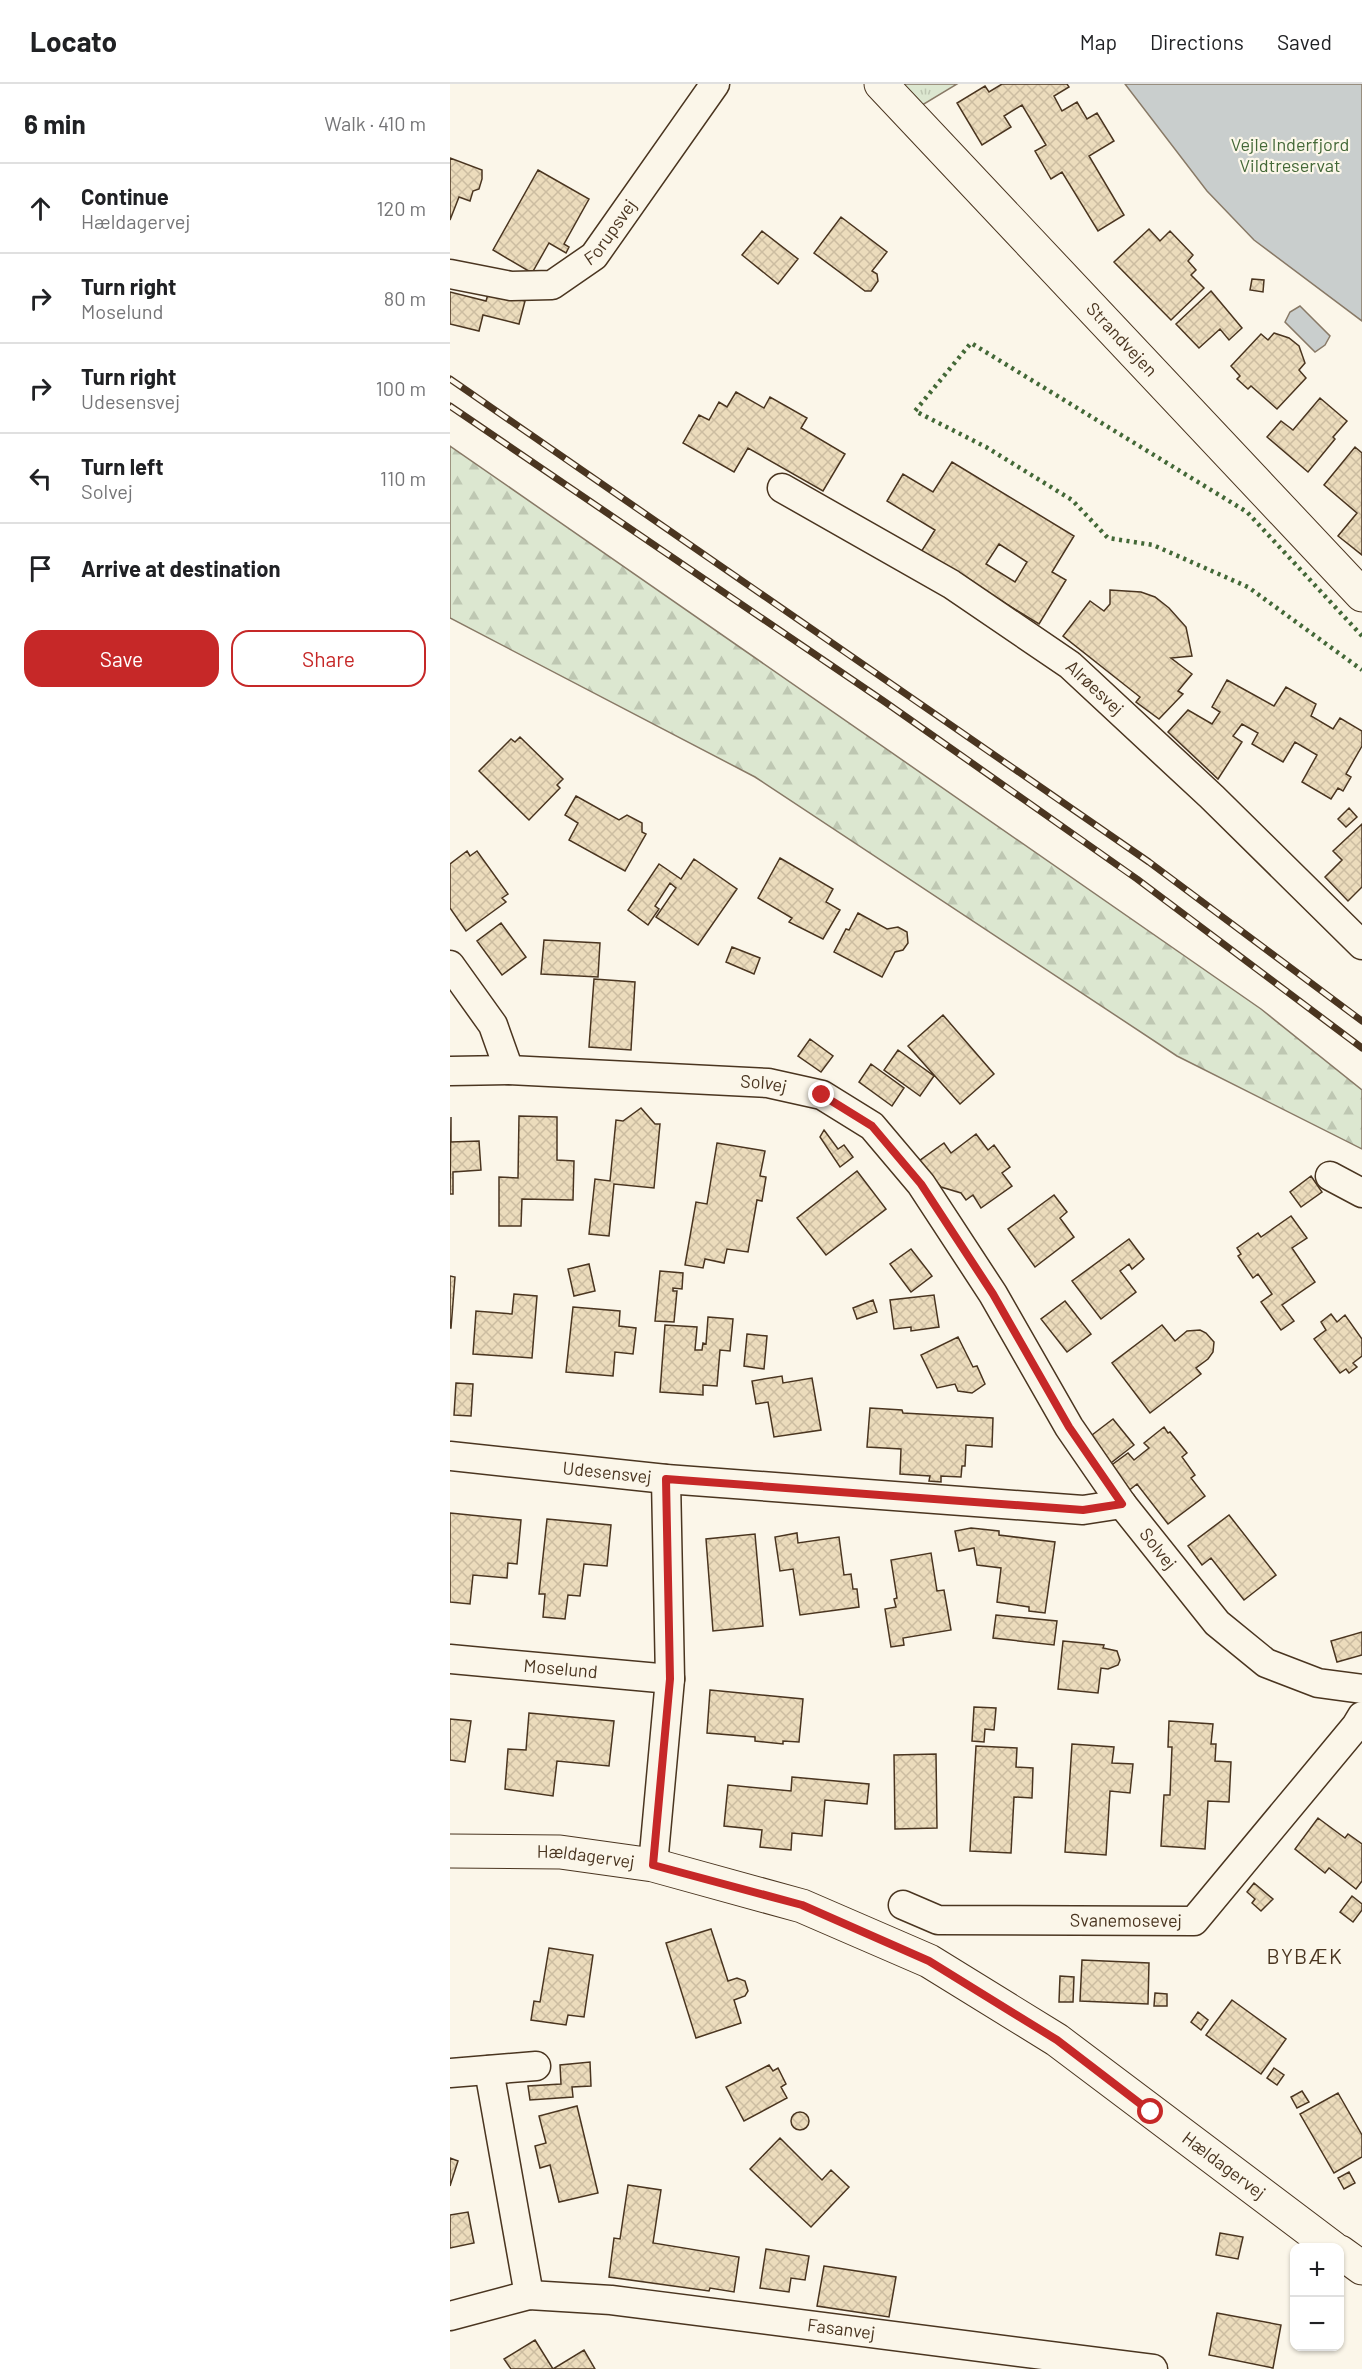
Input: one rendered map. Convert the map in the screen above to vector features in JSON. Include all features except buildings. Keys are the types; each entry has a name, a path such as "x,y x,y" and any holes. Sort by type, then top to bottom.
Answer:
{"street":[{"name":"Forupsvej","path":"450,274 511,286 552,285 594,256 715,84"},
{"name":"Strandvejen","path":"881,84 1362,595"},
{"name":"Alrøesvej","path":"782,488 951,584 1070,665 1212,797 1362,945"},
{"path":"450,965 493,1024 509,1070"},
{"name":"Solvej","path":"450,1071 509,1070 768,1083 822,1095 872,1126 921,1184 993,1294 1069,1427 1122,1504 1217,1623 1266,1663 1318,1683 1362,1689"},
{"path":"1330,1176 1362,1192"},
{"name":"Udesensvej","path":"450,1456 666,1479 1083,1510 1122,1504"},
{"path":"653,1865 670,1679 666,1479"},
{"name":"Moselund","path":"450,1659 670,1679"},
{"name":"Svanemosevej","path":"903,1905 938,1920 1194,1921 1360,1724"},
{"name":"Hældagervej","path":"450,1851 560,1852 653,1865 802,1905 929,1961 1057,2040 1328,2243"},
{"path":"450,2073 536,2066"},
{"path":"489,2070 529,2295"},
{"path":"1344,2255 1362,2268"},
{"name":"Fasanvej","path":"450,2316 529,2295 611,2300 1153,2369"}],"green space":[{"path":"902,84 957,84 919,107"},
{"path":"450,446 1261,1009 1362,1090 1362,1149 1177,1056 755,777 450,618"}],"shaded area":[{"name":"Vejle Inderfjord Vildtreservat","path":"1125,84 1362,84 1362,321 1254,240 1207,191"},
{"path":"1300,306 1330,336 1325,345 1315,352 1285,322 1290,312"}],"railway":[{"path":"450,379 1149,862 1362,1021"},
{"path":"450,406 885,702 1137,879 1362,1048"}],"hedge":[{"path":"1362,636 1247,512 971,343 915,411 986,447 1072,500 1108,538 1153,545 1248,587 1362,670"}],"district":[{"name":"BYBÆK","path":"1305,1957"}],"route":[{"path":"822,1095 872,1126 921,1184 993,1294 1069,1427 1122,1504 1083,1510 666,1479 670,1679 653,1865 802,1905 929,1961 1057,2040 1151,2112"}]}
